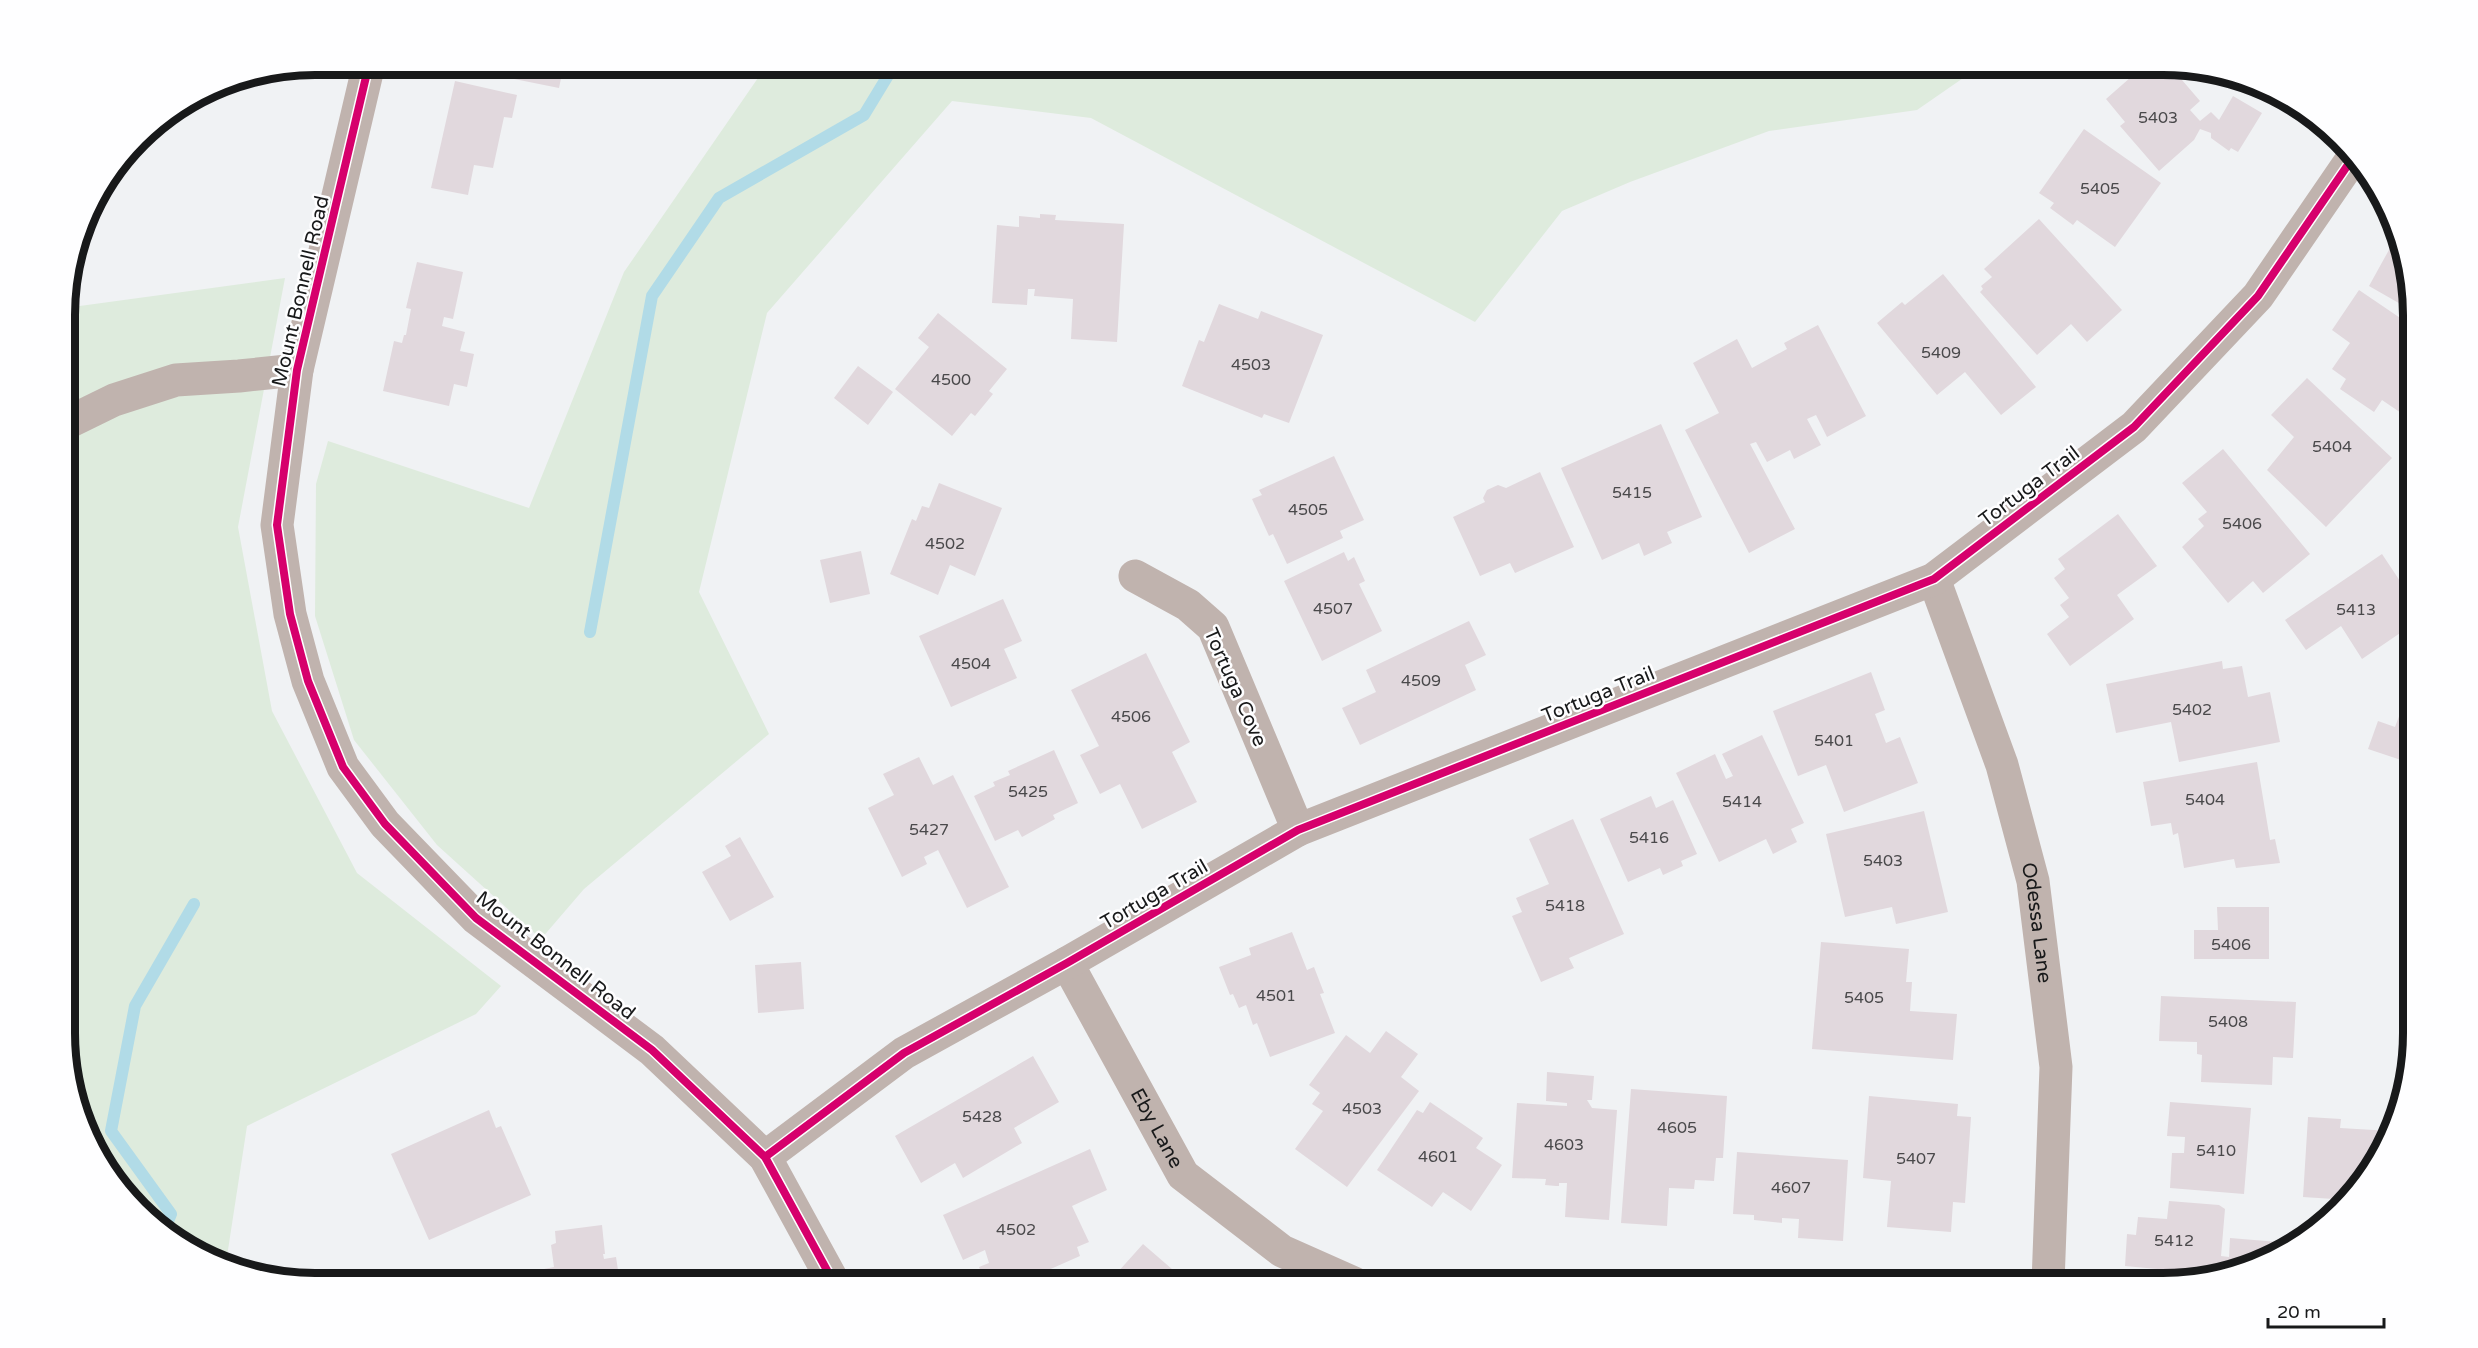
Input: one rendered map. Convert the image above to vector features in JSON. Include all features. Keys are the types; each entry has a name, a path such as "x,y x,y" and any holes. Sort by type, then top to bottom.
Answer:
{"street":[{"name":"Mount Bonnell Road","path":"366,75 297,370 277,525 290,614 308,681 343,767 385,824 476,918 652,1050 765,1157 829,1273"},
{"name":"Tortuga Trail","path":"765,1157 904,1053 1067,963 1298,830 1934,579 2134,427 2258,296 2349,163"},
{"path":"75,419 114,400 176,380 297,370"},
{"name":"Tortuga Cove","path":"1136,576 1188,604 1213,627 1298,830"},
{"name":"Odessa Lane","path":"1934,579 2002,765 2033,882 2055,1067 2048,1273"},
{"name":"Eby Lane","path":"1067,963 1183,1175 1282,1251 1332,1273"}],"green space":[{"path":"760,75 1968,75 1917,110 1769,131 1630,182 1562,211 1475,322 1091,118 952,101 767,313 699,592 769,734 584,889 541,939 437,845 354,740 315,616 316,484 328,441 529,508 624,272"},
{"path":"285,278 238,527 272,711 357,873 501,986 476,1014 247,1126 227,1256 181,1233 157,1214 134,1191 115,1167 93,1125 83,1095 77,1065 75,1033 76,307"}],"building":[{"path":"494,75 562,75 559,88"},
{"path":"2130,75 2179,76 2200,101 2190,110 2200,121 2211,112 2219,120 2233,96 2262,113 2238,152 2231,148 2229,151 2211,138 2211,133 2200,129 2194,140 2159,171 2120,126 2125,122 2106,99 2131,77"},
{"path":"455,81 517,95 512,118 504,117 493,168 474,165 468,195 431,188"},
{"path":"2243,89 2267,99 2265,102"},
{"path":"2084,129 2161,183 2115,247 2077,220 2073,225 2050,208 2054,203 2039,193"},
{"path":"1040,214 1056,215 1055,220 1124,224 1117,342 1071,339 1073,299 1034,296 1035,289 1028,289 1027,305 992,303 997,225 1019,227 1019,216 1040,218"},
{"path":"2039,219 2122,310 2087,342 2071,324 2037,355 1980,292 1983,289 1981,286 1992,277 1984,269"},
{"path":"2392,244 2401,283 2402,305 2369,286"},
{"path":"417,262 463,272 453,319 444,317 442,326 465,332 460,351 474,354 467,387 454,384 449,406 383,391 394,341 402,343 406,335 411,309 406,308"},
{"path":"1943,274 2036,387 2001,415 1965,372 1937,395 1877,323 1902,302 1905,305"},
{"path":"2359,290 2403,320 2403,414 2382,400 2374,412 2340,389 2346,379 2332,369 2350,343 2332,330"},
{"path":"1219,304 1258,319 1261,311 1323,335 1289,423 1264,414 1262,418 1182,386 1199,340 1204,342"},
{"path":"938,313 1007,369 989,391 993,394 975,416 971,413 952,436 895,389 929,347 918,338"},
{"path":"1818,325 1866,416 1827,437 1816,415 1807,419 1821,445 1794,459 1790,450 1767,462 1756,442 1750,444 1795,529 1749,553 1685,430 1719,413 1693,363 1737,339 1752,368 1787,349 1784,343"},
{"path":"858,366 893,392 868,425 834,398"},
{"path":"2307,378 2392,458 2326,527 2267,470 2294,437 2271,415"},
{"path":"1661,424 1702,517 1667,532 1672,543 1644,556 1639,543 1602,560 1561,468"},
{"path":"2223,449 2310,554 2263,593 2253,581 2228,603 2182,547 2204,526 2198,519 2207,512 2182,483"},
{"path":"1334,456 1364,520 1340,531 1343,538 1287,564 1273,534 1269,536 1252,499 1262,495 1259,490"},
{"path":"1540,472 1574,547 1515,573 1510,563 1480,576 1453,517 1485,502 1483,498 1487,490 1498,485 1506,488"},
{"path":"939,483 1002,508 975,576 950,565 938,595 890,574 912,519 916,521 922,506 929,508"},
{"path":"2118,514 2157,566 2117,595 2134,619 2070,666 2047,634 2069,617 2060,605 2069,598 2054,578 2065,569 2058,559"},
{"path":"861,551 870,594 830,603 820,560"},
{"path":"1344,552 1348,561 1354,557 1365,581 1359,584 1382,631 1322,661 1284,581"},
{"path":"2382,554 2403,586 2403,631 2362,659 2341,626 2306,650 2285,620"},
{"path":"1003,599 1022,641 1004,649 1017,678 951,707 919,636"},
{"path":"1469,621 1486,655 1465,665 1476,690 1360,745 1342,708 1376,692 1366,670"},
{"path":"1146,653 1190,742 1172,752 1197,802 1142,829 1120,784 1100,794 1080,755 1099,746 1071,690"},
{"path":"2222,661 2223,669 2242,666 2248,697 2270,692 2280,742 2179,762 2171,722 2116,733 2106,684"},
{"path":"1871,672 1885,710 1875,714 1886,743 1900,737 1918,783 1844,812 1826,765 1798,776 1773,711"},
{"path":"2403,706 2403,761 2368,749 2378,721 2395,727"},
{"path":"1762,735 1804,823 1791,829 1797,842 1773,854 1766,839 1719,862 1676,773 1715,754 1726,779 1733,776 1722,754"},
{"path":"1054,750 1078,803 1053,815 1055,819 1022,837 1018,830 995,841 974,796 995,786 993,782 1010,775 1008,771"},
{"path":"919,757 933,785 953,775 1009,887 967,908 938,850 924,857 927,864 902,877 868,808 894,795 883,774"},
{"path":"2257,762 2270,840 2275,839 2280,863 2236,868 2234,859 2184,868 2178,833 2173,835 2171,823 2151,826 2143,782"},
{"path":"1651,796 1656,808 1673,800 1697,854 1681,861 1683,866 1663,875 1660,868 1628,882 1600,819"},
{"path":"1924,811 1948,912 1896,924 1892,907 1845,917 1826,834"},
{"path":"1573,819 1624,934 1569,958 1574,968 1541,982 1512,916 1522,912 1516,898 1549,884 1529,839"},
{"path":"740,837 774,897 730,921 702,872 731,856 725,846"},
{"path":"2217,907 2269,907 2269,959 2194,959 2194,930 2218,930"},
{"path":"1292,932 1307,970 1314,967 1324,993 1320,994 1335,1033 1270,1057 1257,1023 1253,1025 1246,1005 1239,1008 1233,994 1230,995 1219,967 1251,955 1249,948"},
{"path":"1821,942 1909,949 1906,982 1912,982 1910,1011 1957,1014 1953,1060 1812,1049"},
{"path":"801,962 804,1009 758,1013 755,965"},
{"path":"2161,996 2296,1002 2293,1058 2273,1057 2272,1085 2201,1082 2202,1055 2197,1054 2197,1042 2159,1041"},
{"path":"1386,1031 1418,1054 1401,1077 1419,1091 1347,1187 1295,1149 1323,1111 1312,1104 1320,1093 1309,1085 1346,1035 1370,1053"},
{"path":"1033,1056 1059,1102 1014,1128 1022,1143 963,1178 955,1163 921,1183 895,1136"},
{"path":"1547,1072 1594,1076 1592,1100 1587,1100 1592,1108 1617,1110 1609,1220 1565,1217 1567,1183 1559,1183 1559,1186 1545,1185 1546,1179 1512,1178 1517,1103 1567,1106 1567,1103 1546,1101"},
{"path":"1631,1089 1727,1096 1723,1158 1716,1158 1714,1181 1695,1180 1694,1189 1669,1188 1667,1226 1621,1223"},
{"path":"1869,1096 1958,1104 1957,1116 1971,1117 1965,1203 1953,1202 1951,1232 1887,1227 1891,1181 1863,1178"},
{"path":"1430,1102 1483,1138 1476,1148 1502,1165 1471,1211 1443,1192 1432,1207 1377,1170 1417,1110 1423,1113"},
{"path":"2170,1102 2251,1108 2244,1194 2170,1188 2172,1153 2184,1153 2185,1137 2167,1136"},
{"path":"489,1110 496,1128 501,1126 531,1195 429,1240 391,1154"},
{"path":"2308,1117 2341,1119 2340,1128 2382,1130 2363,1167 2336,1199 2303,1197"},
{"path":"1090,1149 1107,1190 1072,1206 1089,1242 1077,1247 1080,1256 1042,1273 982,1273 979,1267 989,1263 985,1250 963,1260 943,1215"},
{"path":"1737,1152 1848,1160 1843,1241 1798,1238 1799,1219 1782,1218 1782,1223 1754,1220 1754,1215 1733,1214"},
{"path":"2169,1201 2219,1205 2225,1209 2221,1256 2229,1257 2230,1238 2278,1244 2255,1255 2225,1265 2195,1271 2168,1273 2168,1270 2125,1266 2127,1234 2136,1235 2138,1217 2167,1219"},
{"path":"602,1225 604,1259 616,1257 618,1273 539,1273 539,1270 554,1267 551,1245 556,1243 555,1231"},
{"path":"1143,1244 1177,1273 1117,1273"}],"waterway":[{"path":"590,632 652,296 719,198 864,115 888,75"},
{"path":"168,1222 171,1214 111,1131 135,1006 194,904"}],"cycle path":[{"path":"366,75 297,370 277,525 290,614 308,681 343,767 385,824 476,918 652,1050 765,1157 829,1273"},
{"path":"765,1157 904,1053 1067,963 1298,830 1934,579 2134,427 2258,296 2349,163"}]}
